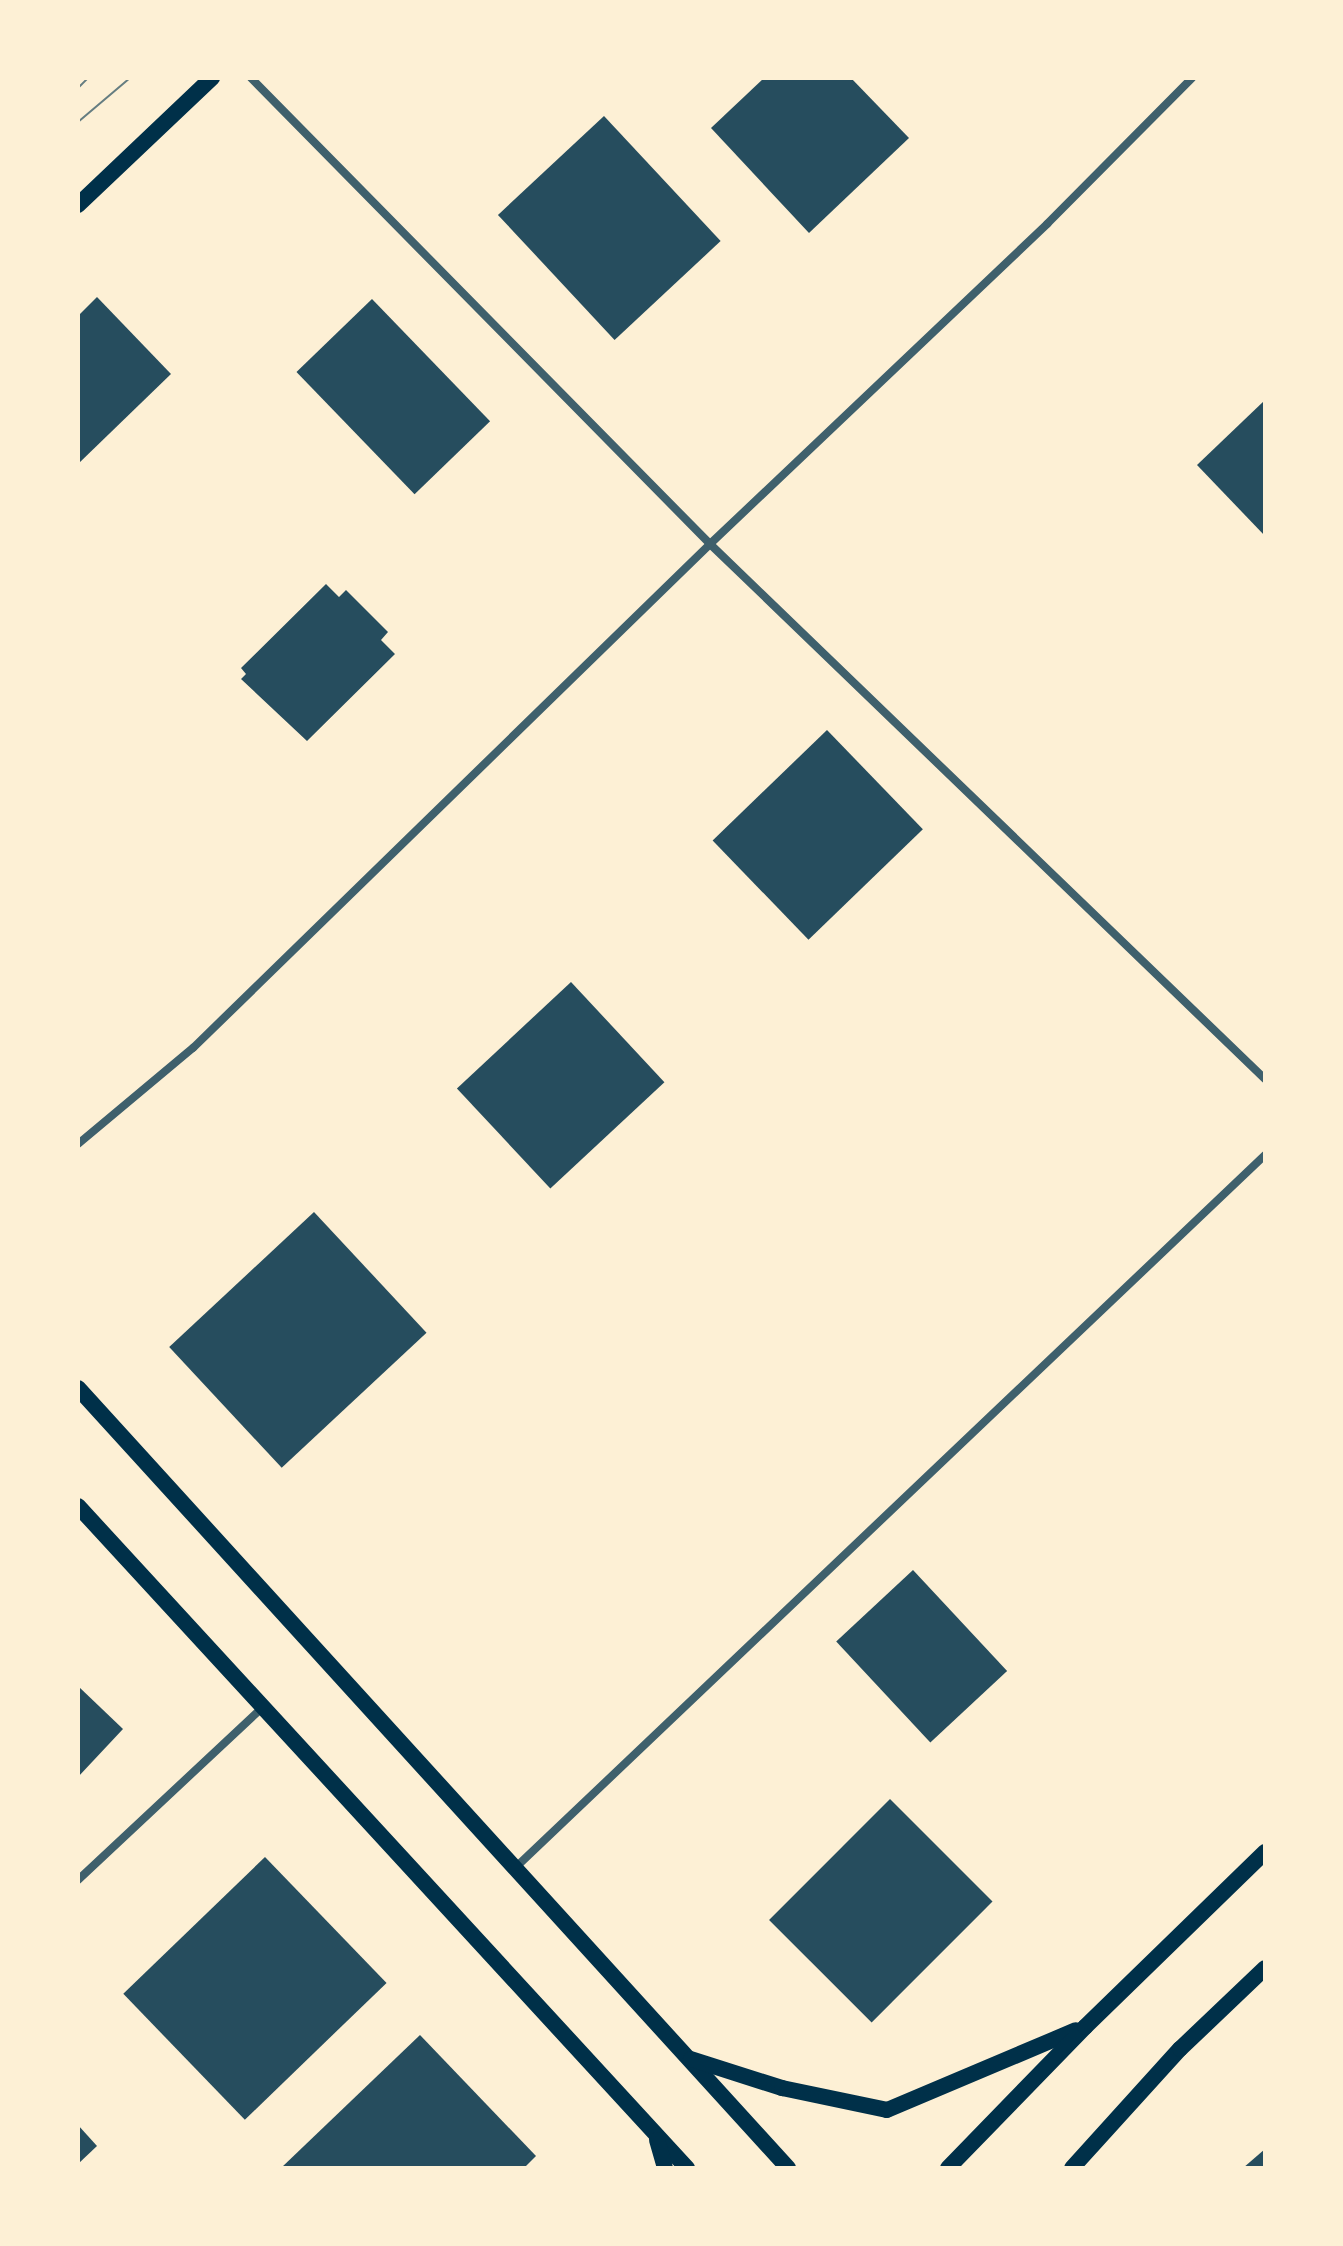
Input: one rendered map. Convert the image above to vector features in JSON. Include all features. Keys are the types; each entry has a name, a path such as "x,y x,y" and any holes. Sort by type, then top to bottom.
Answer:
{"main road":[{"path":"78,205 212,78"},
{"path":"78,1388 788,2168"},
{"path":"78,1506 687,2168"},
{"path":"948,2168 1085,2027 1265,1852"},
{"path":"1072,2168 1180,2049 1265,1968"},
{"path":"691,2059 782,2088 887,2110 1085,2027"},
{"path":"655,2135 665,2168"}],"street":[{"path":"251,78 710,544 1265,1079"},
{"path":"78,1144 193,1048 710,544 1047,224 1192,78"},
{"path":"515,1868 1265,1155"},
{"path":"78,1880 264,1706"}],"building":[{"path":"764,78 851,78 909,138 809,233 711,128"},
{"path":"604,116 721,241 615,340 498,215"},
{"path":"97,297 171,374 78,464 78,316"},
{"path":"372,299 490,421 415,494 296,372"},
{"path":"1265,400 1265,536 1197,465"},
{"path":"326,584 339,597 346,590 388,632 381,640 395,654 307,741 241,679 246,674 241,668"},
{"path":"827,730 923,829 808,940 713,840"},
{"path":"571,982 664,1082 550,1189 457,1088"},
{"path":"314,1212 427,1333 282,1468 169,1347"},
{"path":"913,1570 1007,1671 930,1743 836,1642"},
{"path":"78,1686 123,1729 78,1777"},
{"path":"890,1799 993,1902 872,2022 769,1920"},
{"path":"265,1857 387,1983 245,2120 123,1994"},
{"path":"420,2035 536,2156 524,2168 281,2168"},
{"path":"78,2125 97,2146 78,2164"},
{"path":"1265,2149 1265,2168 1243,2168"}],"tram line":[{"path":"78,88 88,78"},
{"path":"78,122 130,78"}]}
